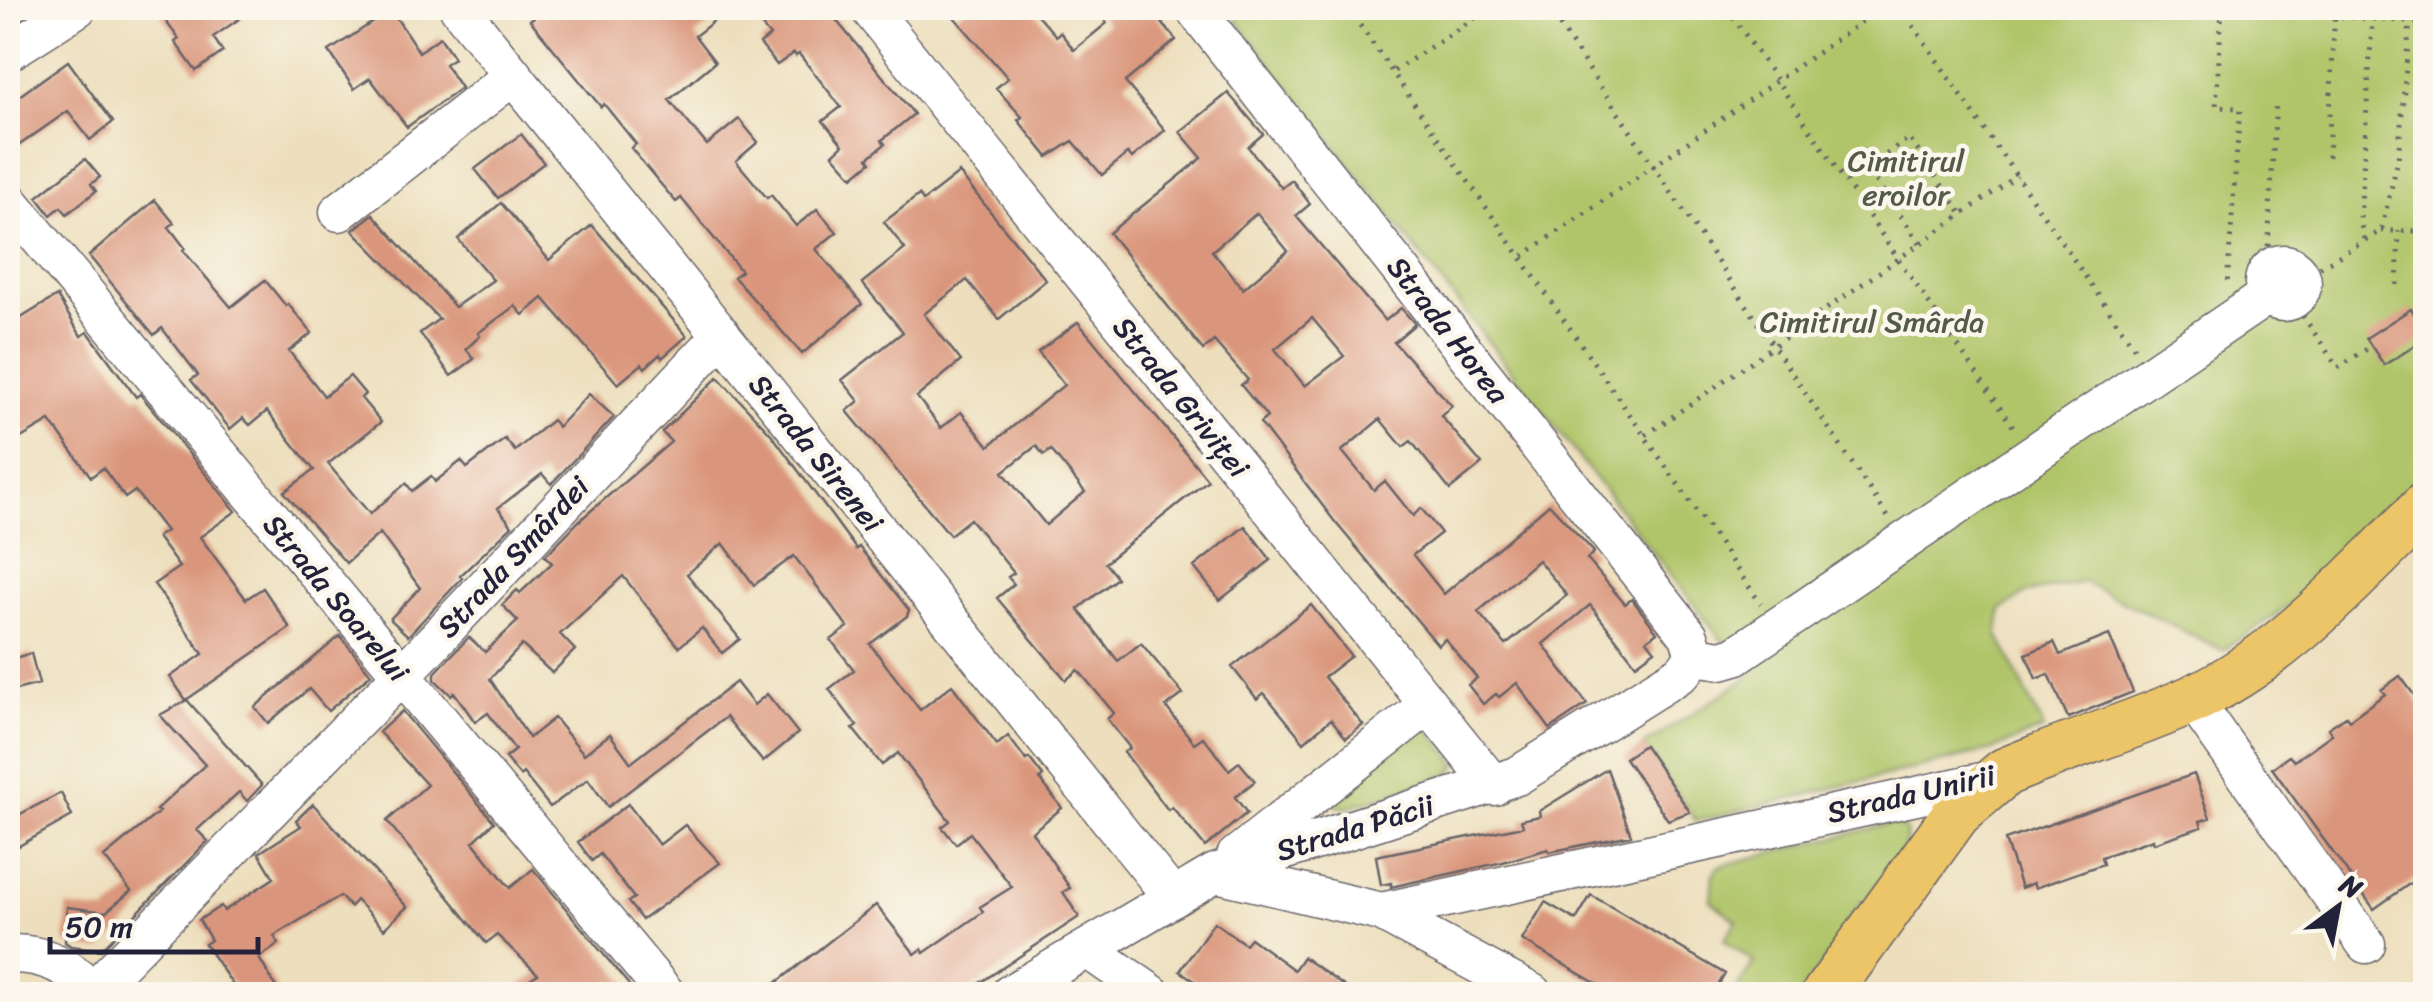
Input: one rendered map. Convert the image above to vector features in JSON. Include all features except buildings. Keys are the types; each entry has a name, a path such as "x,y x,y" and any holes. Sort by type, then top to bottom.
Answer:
{"main road":[{"name":"Strada Unirii","path":"1995,779 2192,699 2238,673 2299,628 2426,506"},
{"path":"1826,994 1957,813 1995,779"}],"street":[{"path":"8,52 77,8"},
{"name":"Strada Sirenei","path":"460,8 1173,898"},
{"name":"Strada Griviței","path":"868,8 1494,786"},
{"name":"Strada Horea","path":"1194,8 1689,636 1694,656"},
{"path":"339,212 514,75"},
{"name":"Strada Soarelui","path":"8,200 666,994"},
{"path":"1694,656 1728,659 2274,291"},
{"name":"Strada Smârdei","path":"94,993 722,335"},
{"name":"Strada Păcii","path":"1010,994 1214,873 1494,786 1561,752 1683,672 1694,656"},
{"path":"2192,699 2366,944"},
{"path":"1214,873 1428,705"},
{"name":"Strada Unirii","path":"1381,912 1995,779"},
{"path":"1214,873 1381,912 1534,994"},
{"path":"1087,949 1152,994"},
{"path":"8,954 39,956 55,962 72,971 94,993"}],"path":[{"path":"1348,8 1777,627"},
{"path":"1394,71 1490,8"},
{"path":"1548,8 1904,541"},
{"path":"1727,8 2032,454"},
{"path":"1522,257 1882,8"},
{"path":"1901,8 2152,373"},
{"path":"2426,23 2224,8 2216,107 2240,108 2226,284 2274,291 2380,232 2426,232"},
{"path":"2328,156 2335,8"},
{"path":"2364,240 2360,220 2373,8"},
{"path":"2380,232 2398,160 2411,8"},
{"path":"2276,100 2274,291 2338,368 2367,348"},
{"path":"1920,243 1866,168 1909,138 1962,214"},
{"path":"1645,435 2016,176"},
{"path":"2396,284 2399,231"}],"green space":[{"name":"Cimitirul Smârda","path":"1227,8 2425,8 2425,470 2292,604 2223,650 2083,582 2027,593 2001,610 1998,635 2044,729 1992,750 1696,821 1644,745 1750,676"},
{"path":"1428,729 1457,764 1451,774 1346,808 1337,806 1334,801 1412,732"},
{"path":"1893,823 1906,830 1907,843 1842,929 1845,933 1801,994 1734,994 1754,962 1724,940 1737,921 1711,901 1713,874 1719,866"}],"park label":[{"name":"Cimitirul eroilor","path":"1906,178"}]}
